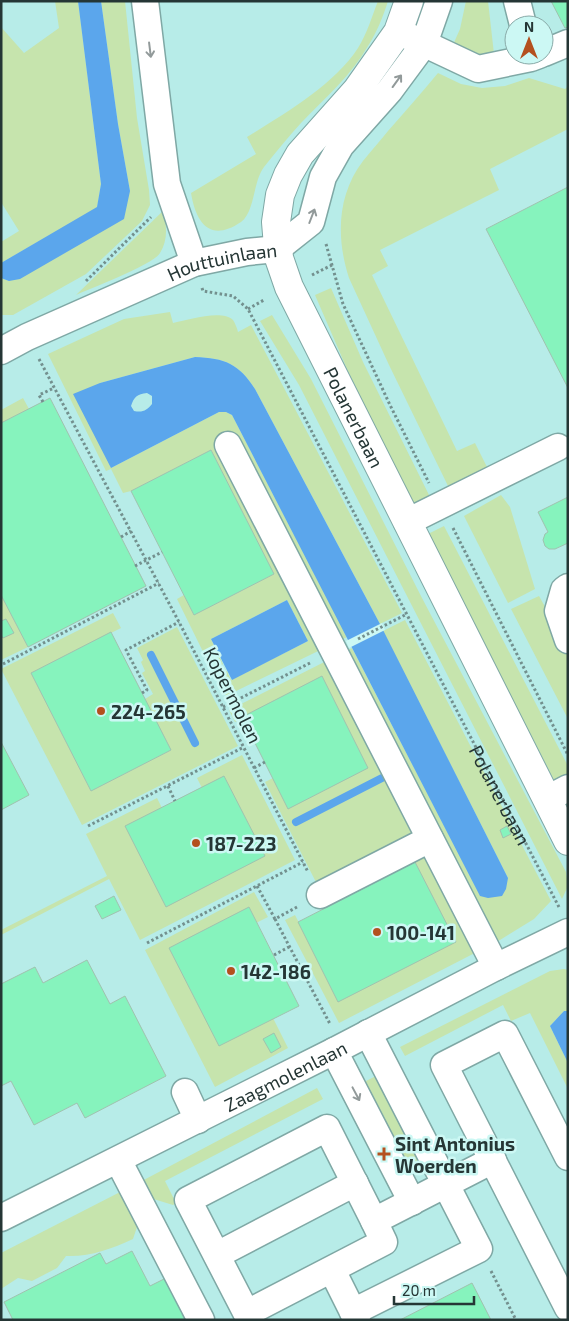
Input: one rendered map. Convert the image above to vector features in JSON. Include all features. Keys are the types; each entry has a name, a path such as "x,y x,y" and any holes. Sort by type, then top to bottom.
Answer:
{"main road":[{"name":"Polanerbaan","path":"409,1 398,32 357,90 300,154 288,175 280,195 276,222 278,249 283,272 289,287 407,522 557,794 568,841"}],"street":[{"path":"145,1 169,191 194,264"},
{"name":"Houttuinlaan","path":"1,351 27,337 194,264 247,252 278,249 311,222 323,176 341,146 390,90 424,44 439,1"},
{"path":"517,1 520,15"},
{"path":"398,32 478,69 504,63"},
{"path":"554,48 568,43"},
{"path":"228,445 339,648 430,839 496,967"},
{"path":"407,522 558,447"},
{"path":"568,587 564,590 558,611 568,640"},
{"path":"320,895 430,839"},
{"name":"Zaagmolenlaan","path":"1,1218 198,1120 496,967 565,922"},
{"path":"332,1270 355,1316 479,1249 368,1033"},
{"path":"568,1157 505,1034 444,1064 568,1308"},
{"path":"338,1049 412,1202"},
{"path":"184,1092 198,1120"},
{"path":"327,1128 374,1221 384,1242 248,1316 188,1200 327,1128"},
{"path":"118,1160 201,1320"},
{"path":"374,1221 493,1160"},
{"path":"217,1255 355,1183"}],"path":[{"path":"82,284 169,191"},
{"name":"Polanerbaan","path":"194,264 203,290 234,296 248,309 565,922"},
{"name":"Kopermolen","path":"27,337 159,583 320,895"},
{"path":"43,402 40,395 54,388"},
{"path":"121,537 131,531"},
{"path":"135,566 162,552"},
{"path":"3,664 85,619 159,583"},
{"path":"223,707 407,614"},
{"path":"142,693 147,690 126,650 179,622"},
{"path":"208,677 225,668"},
{"path":"88,826 244,747"},
{"path":"254,768 265,762"},
{"path":"168,786 175,801"},
{"path":"147,943 303,862"},
{"path":"257,886 289,946 338,1049"},
{"path":"275,919 320,895"},
{"path":"274,955 289,946"},
{"path":"479,1249 516,1320"}],"shaded area":[{"path":"1,1 568,1 568,1320 1,1320"}],"green space":[{"path":"55,1 78,1 101,184 97,208 1,263 1,242 19,231 1,202 1,27 24,53 59,28"},
{"path":"101,1 125,1 137,118 150,205 142,221 86,274 13,315 1,315 1,278 9,281 130,191 118,124"},
{"path":"378,1 388,1 380,24 368,46 337,87 296,128 264,167 260,173 252,204 246,217 241,222 221,231 206,227 193,204 191,193 256,154 247,137 307,98 348,62 367,31"},
{"path":"466,1 488,1 494,54 474,55 452,47 460,29"},
{"path":"438,73 461,84 482,88 505,86 529,78 565,89 568,86 568,129 490,169 499,190 380,250 388,266 372,275 457,451 475,443 488,469 449,488 349,278 342,248 341,232 344,202 354,174 366,157"},
{"path":"163,211 166,238 163,248 155,258 134,270 76,295"},
{"path":"331,288 363,362 430,497 414,505 347,369 315,295"},
{"path":"170,312 173,323 204,316 221,315 233,320 238,332 251,325 402,613 380,624 255,389 237,368 223,361 195,357 100,383 111,468 219,412 226,412 232,415 347,637 226,696 216,676 227,671 231,680 308,641 287,600 211,639 223,664 212,670 177,599 184,595 194,615 274,574 211,450 131,491 123,493 111,469 106,471 48,354 124,319"},
{"path":"272,315 311,379 422,598 566,872 568,886 562,899 299,385 260,321"},
{"path":"23,398 29,409 1,423 1,410"},
{"path":"501,495 510,507 535,589 508,603 464,516"},
{"path":"444,526 568,766 568,780 557,786 428,534"},
{"path":"1,595 28,647 1,660"},
{"path":"539,596 568,654 568,719 511,609"},
{"path":"113,613 121,628 31,673 91,791 171,750 145,699 153,694 142,673 145,671 141,662 143,660 137,648 177,627 238,746 82,825 1,669"},
{"path":"405,620 551,901 534,919 500,940 339,1023 285,920 295,915 339,1001 455,942 406,846 320,890 265,782 273,778 321,678 235,722 229,710 352,648 480,895 508,878 383,631"},
{"path":"242,755 295,860 140,940 109,879 1,935 1,930 107,876 86,834 157,798 162,808 202,788 197,778"},
{"path":"254,892 268,917 256,923 273,1018 288,1048 215,1087 145,950"},
{"path":"568,970 568,1011 564,1011 550,1026 568,1063 568,1089 530,1013 511,1021 503,1005 405,1056 400,1047 550,971"},
{"path":"378,1075 423,1161 409,1168 364,1082"},
{"path":"317,1088 323,1099 165,1181 176,1203 173,1205 147,1197 140,1182"},
{"path":"124,1190 139,1221 133,1239 100,1252 66,1256 57,1268 32,1281 18,1278 1,1289 1,1253"}],"water":[{"path":"78,1 101,1 118,124 130,191 124,219 20,279 9,281 1,278 1,263 97,207 101,184"},
{"path":"195,357 223,361 237,368 249,380 380,624 508,878 506,889 502,896 488,898 480,896 232,415 226,412 219,412 111,468 73,394 100,383","holes":["147,393 152,396 152,404 148,408 144,411 134,411 131,406 136,396"]},
{"path":"287,600 308,641 232,680 211,639"},
{"path":"564,1011 568,1011 568,1063 550,1026"}],"pier":[{"path":"382,623 385,630 349,648 346,641"}],"building":[{"path":"551,1 568,1 568,27 565,28"},
{"path":"568,187 568,388 486,229"},
{"path":"50,398 146,586 28,647 1,595 1,423"},
{"path":"211,450 274,574 194,615 131,491"},
{"path":"568,497 568,543 555,549 549,549 545,546 543,540 548,532 538,512"},
{"path":"6,619 14,633 3,638 1,635 1,621"},
{"name":"224-265","path":"111,632 171,750 91,791 31,673"},
{"path":"322,676 368,768 288,809 242,717"},
{"path":"1,742 29,795 1,810"},
{"name":"187-223","path":"224,776 265,856 166,907 125,826"},
{"path":"507,826 511,834 503,838 500,830"},
{"name":"100-141","path":"415,862 456,942 338,1002 298,922"},
{"path":"114,896 121,910 102,919 95,906"},
{"name":"142-186","path":"249,907 299,1006 219,1046 169,948"},
{"path":"87,960 110,1004 125,996 166,1076 85,1118 77,1103 34,1125 11,1081 1,1086 1,984 35,967 43,983"},
{"path":"274,1033 281,1047 271,1053 263,1039"},
{"path":"132,1251 150,1286 170,1276 188,1311 182,1314 185,1320 13,1320 4,1302 100,1253 106,1264"},
{"path":"472,1283 491,1320 400,1320 435,1302"}],"waterway":[{"path":"151,655 195,743"},
{"path":"296,822 382,778"}],"place":[{"name":"224-265","path":"101,711"},
{"name":"187-223","path":"196,843"},
{"name":"100-141","path":"377,932"},
{"name":"142-186","path":"231,971"},
{"name":"Sint Antonius Woerden","path":"384,1154"}]}
